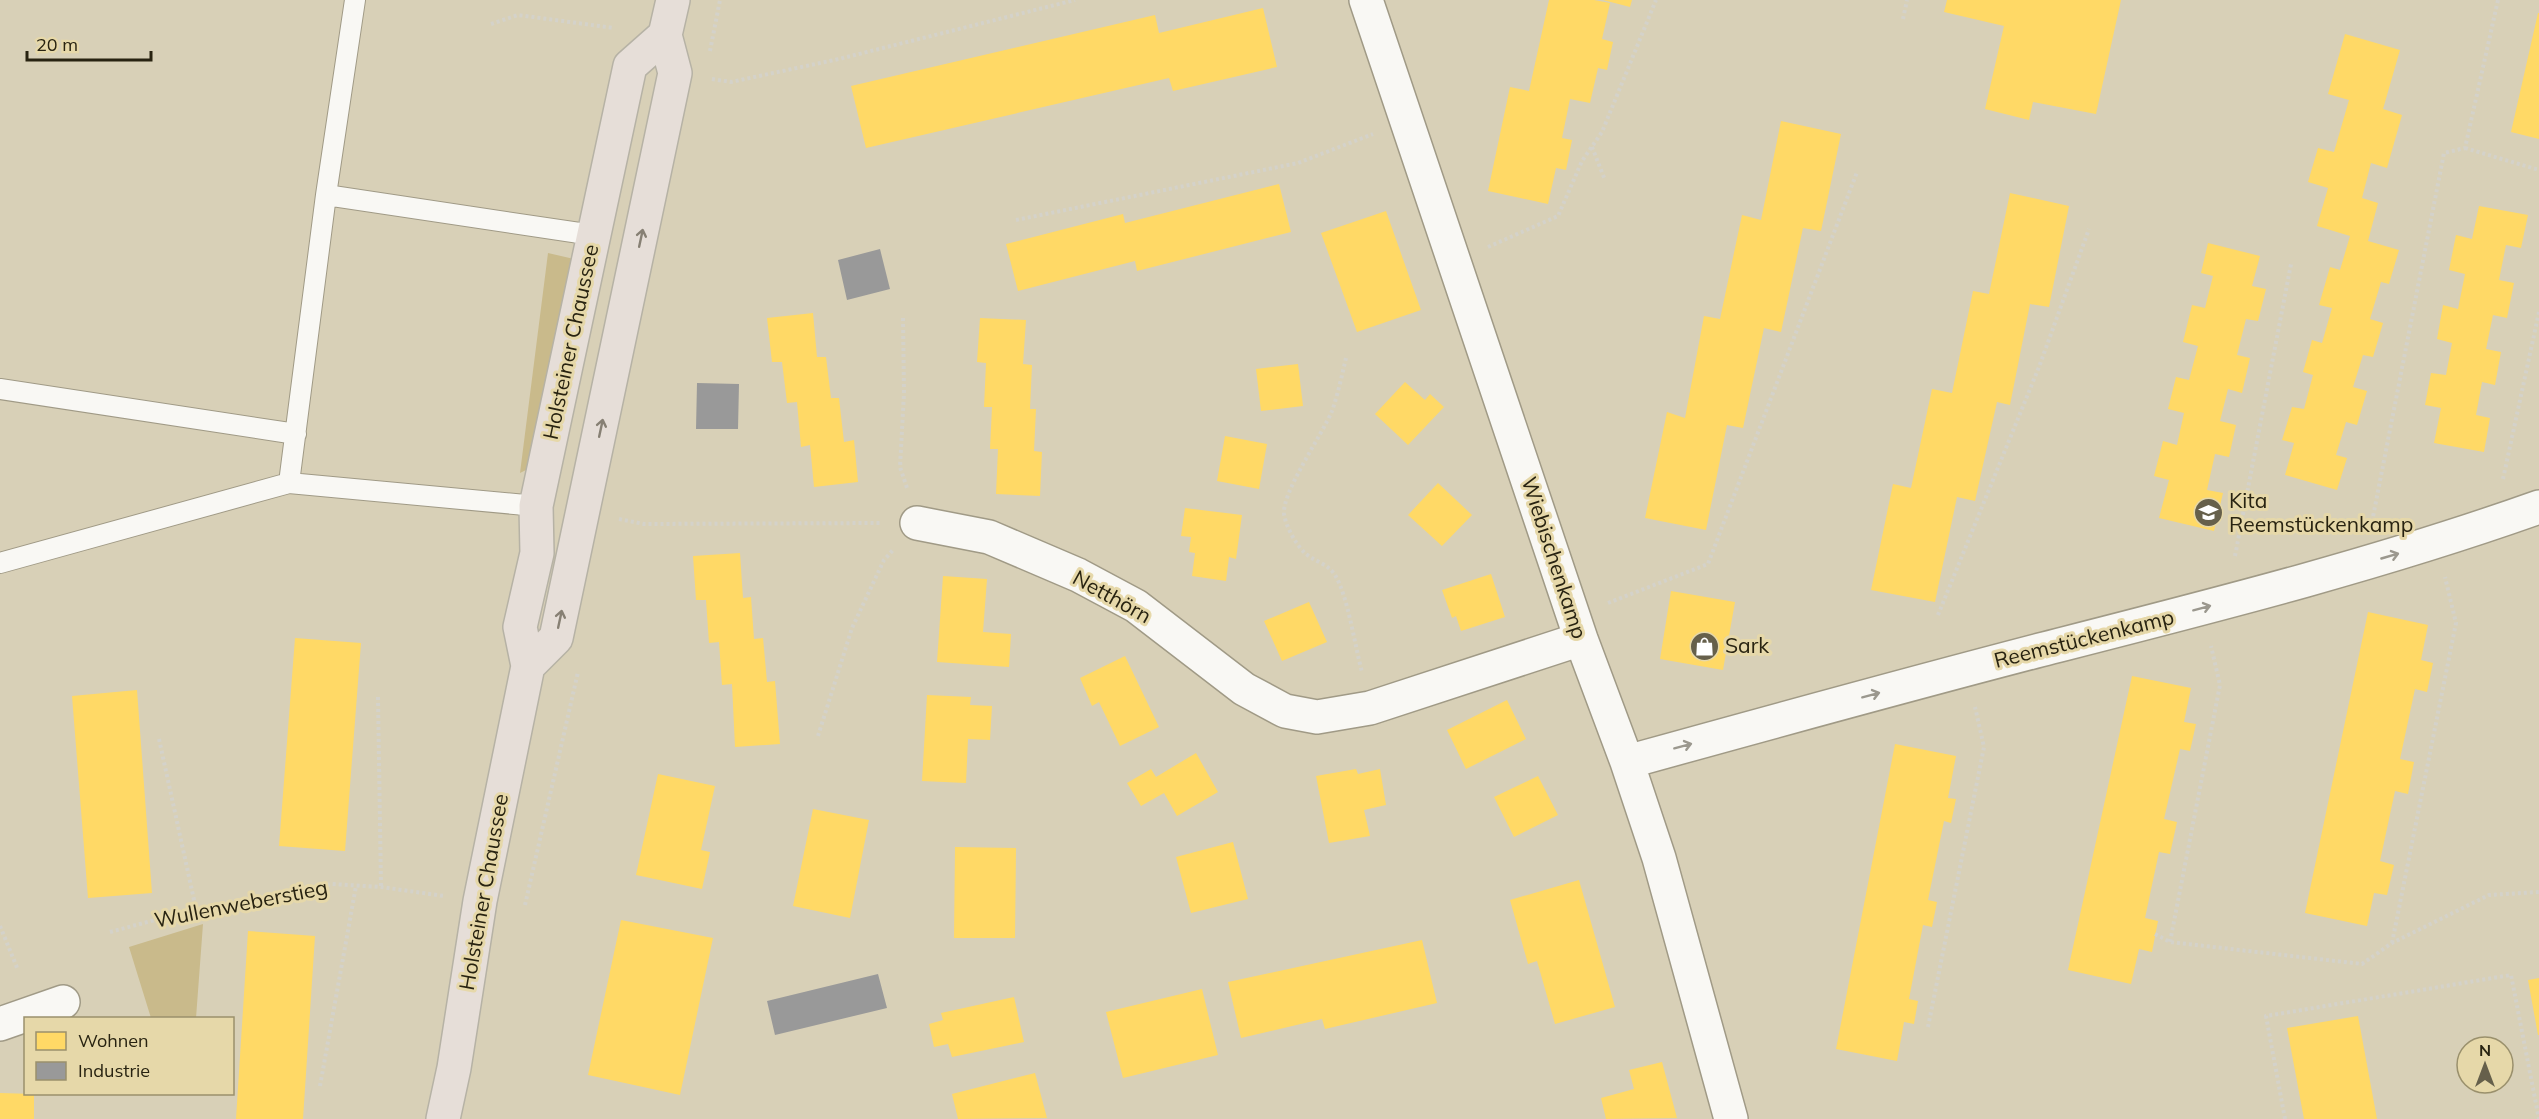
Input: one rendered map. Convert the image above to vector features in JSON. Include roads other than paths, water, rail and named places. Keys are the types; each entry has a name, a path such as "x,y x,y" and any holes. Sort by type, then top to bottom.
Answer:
{"main road":[{"path":"528,666 556,638 675,74 665,35 673,0"},
{"name":"Holsteiner Chaussee","path":"443,1119 454,1068 480,901 528,666 520,627 537,553 536,506 630,66 665,35"}],"street":[{"name":"Wiebischenkamp","path":"1366,0 1581,639 1627,762 1659,858 1731,1119"},
{"name":"Reemstückenkamp","path":"1627,762 2437,543 2539,507"},
{"name":"Netthörn","path":"917,523 989,537 1087,580 1136,606 1244,689 1285,711 1317,717 1370,708 1581,639"},
{"path":"0,1024 63,1002"}],"lane":[{"path":"289,483 326,195 355,0"},
{"path":"326,195 593,235"},
{"path":"0,389 296,434"},
{"path":"0,563 289,483 536,506"}],"place":[{"name":"Kita Reemstückenkamp","path":"2208,513"},
{"name":"Sark","path":"1704,646"}]}
